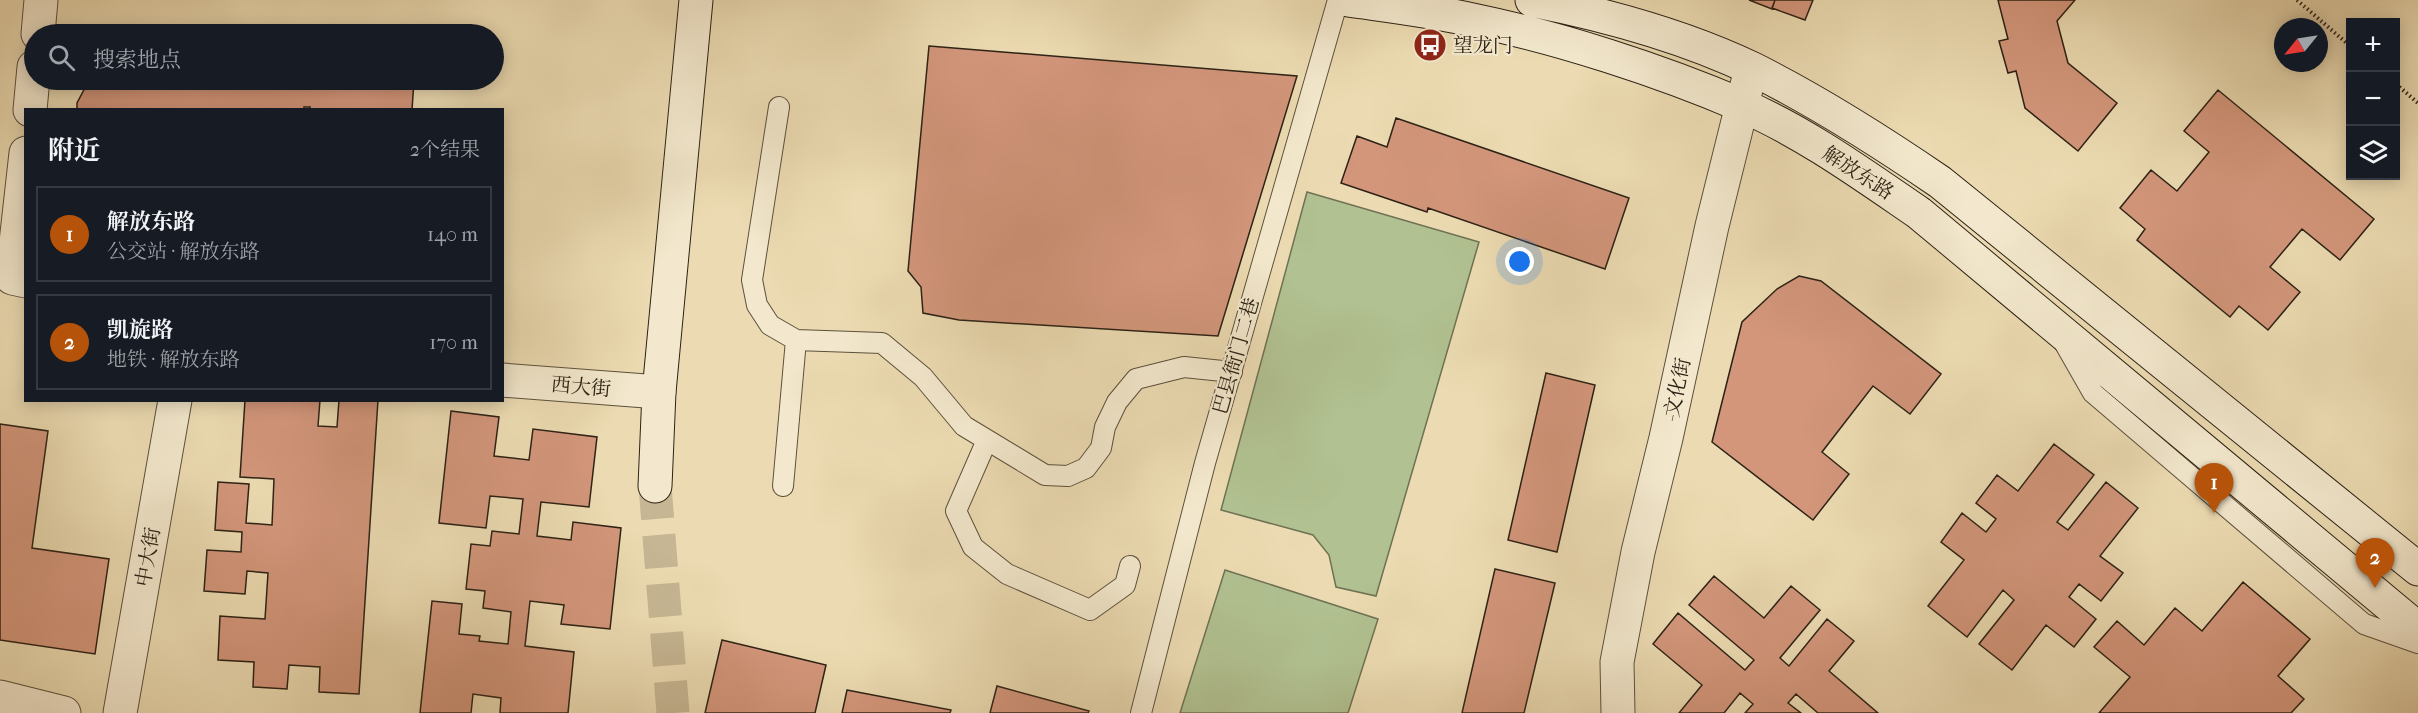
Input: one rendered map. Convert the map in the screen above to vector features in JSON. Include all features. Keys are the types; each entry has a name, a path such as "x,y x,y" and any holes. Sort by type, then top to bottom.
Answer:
{"main road":[{"path":"39,24 41,0"},
{"path":"655,486 659,392 696,0"},
{"name":"解放东路","path":"1348,0 1472,20 1533,34 1662,75 1742,106 1803,138 1858,171 1919,213 2418,629"},
{"name":"解放东路","path":"1532,0 1610,17 1671,37 1751,69 1834,113 1884,144 1940,182 2418,569"},
{"name":"-文化街","path":"1618,713 1617,662 1638,552 1666,438 1712,226 1751,69"},
{"path":"30,108 32,90"},
{"path":"13,279 24,172"},
{"name":"西大街","path":"504,380 659,392"},
{"name":"中大街","path":"120,713 175,402"},
{"path":"0,697 64,713"}],"lane":[{"name":"巴县衙门二巷","path":"1141,713 1205,463 1338,0"},
{"path":"779,107 752,280 757,305 770,325 796,340 882,343 923,377 964,426 1045,476 1068,476 1086,468 1101,448 1105,427 1117,402 1136,379 1184,367 1232,372"},
{"path":"2054,326 2093,393 2364,624 2418,643"},
{"path":"783,486 796,340"},
{"path":"987,440 956,511 973,547 1006,574 1090,610 1125,585 1130,566"}],"path":[{"path":"2297,0 2346,43"},
{"path":"2400,87 2418,103"}],"green space":[{"path":"1307,192 1479,242 1376,596 1336,587 1329,555 1313,535 1221,510"},
{"path":"1225,570 1378,619 1348,713 1180,713"}],"building":[{"path":"1749,0 1775,0 1772,9"},
{"path":"1775,0 1813,0 1805,20 1772,8"},
{"path":"1998,0 2075,0 2057,21 2068,63 2117,103 2078,151 2025,108 2016,71 2008,73 1999,41 2008,39"},
{"path":"929,46 1297,76 1218,336 959,320 923,313 921,287 908,271"},
{"path":"84,90 413,90 412,108 77,108"},
{"path":"2218,90 2374,219 2340,260 2302,229 2270,267 2300,292 2268,330 2239,306 2230,317 2137,240 2145,229 2120,208 2151,170 2177,191 2209,152 2184,131"},
{"path":"1396,118 1629,198 1605,269 1428,208 1427,212 1341,183 1357,136 1387,147"},
{"path":"1799,276 1821,281 1941,374 1910,414 1873,386 1822,452 1849,474 1813,520 1712,442 1742,322 1777,289"},
{"path":"1546,373 1595,385 1557,552 1508,540"},
{"path":"245,402 320,402 318,426 337,427 339,402 378,402 359,694 319,692 320,667 289,665 287,689 253,687 254,662 218,660 220,616 265,619 268,573 247,571 245,594 204,591 207,550 241,552 242,532 215,530 218,482 249,484 246,523 272,525 274,479 240,477"},
{"path":"451,411 499,417 494,456 529,460 533,429 597,437 589,507 541,502 537,536 571,540 573,522 621,528 610,629 561,624 564,605 530,601 525,646 574,652 568,713 500,713 501,698 473,694 471,713 420,713 432,601 462,604 459,634 480,636 479,641 508,644 511,612 483,608 485,591 466,589 471,544 490,546 492,531 519,534 523,499 490,496 486,528 439,523"},
{"path":"0,424 48,431 32,548 109,559 95,654 0,640"},
{"path":"2054,444 2094,475 2057,522 2068,530 2106,482 2138,508 2100,556 2123,573 2101,601 2079,584 2069,597 2096,619 2074,647 2046,625 2012,670 1979,644 2014,600 2003,590 1967,637 1928,606 1964,560 1941,542 1962,513 1986,532 1996,519 1976,503 1997,475 2018,491"},
{"path":"1495,569 1555,583 1524,713 1462,713"},
{"path":"1714,576 1764,618 1791,586 1820,610 1780,658 1789,666 1827,619 1854,641 1829,671 1878,713 1818,713 1796,694 1788,703 1801,713 1745,713 1753,704 1740,693 1724,713 1679,713 1702,685 1653,644 1678,613 1745,670 1754,660 1689,605"},
{"path":"2243,582 2310,639 2278,676 2304,699 2291,713 2099,713 2130,677 2094,647 2117,621 2144,645 2175,608 2202,631"},
{"path":"722,640 826,665 815,713 705,713"},
{"path":"997,686 1089,711 1088,713 990,713"},
{"path":"847,690 951,710 950,713 842,713"}],"tunnel":[{"path":"655,486 673,713"}],"place":[{"name":"望龙门","path":"1430,45"},
{"name":"解放东路","path":"2214,513"},
{"name":"凯旋路","path":"2375,588"}]}
